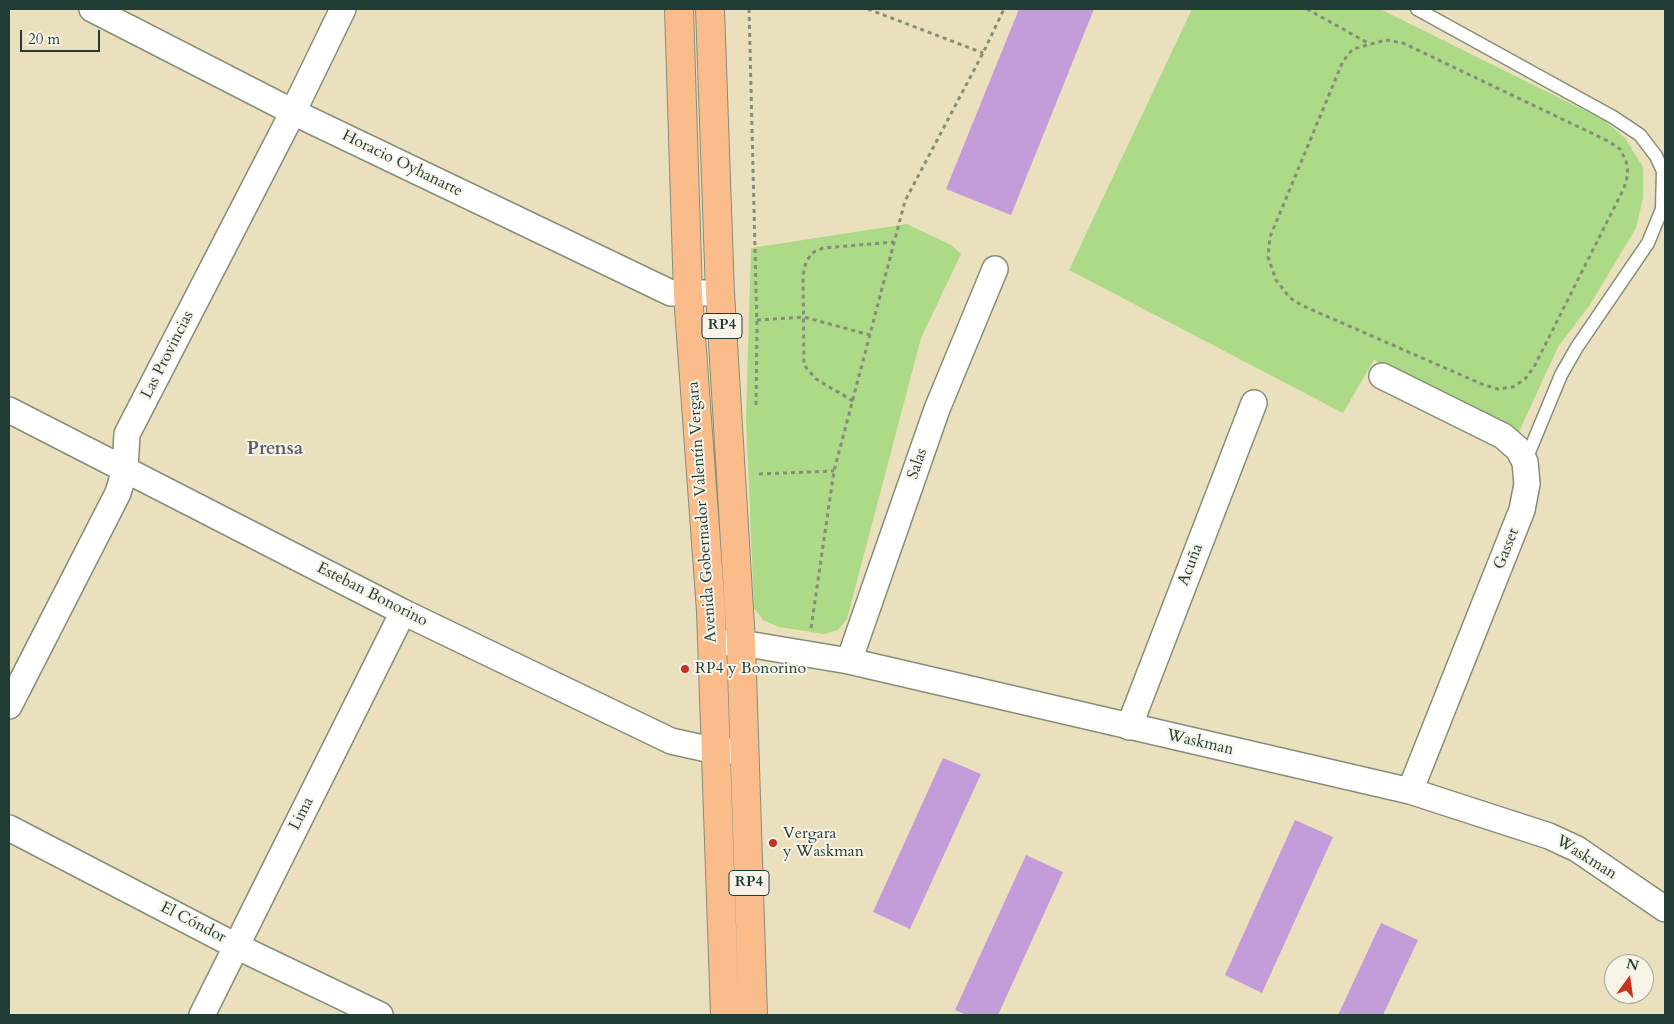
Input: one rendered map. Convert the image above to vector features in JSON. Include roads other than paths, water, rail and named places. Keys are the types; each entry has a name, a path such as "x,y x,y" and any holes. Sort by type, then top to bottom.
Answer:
{"main road":[{"name":"Avenida Gobernador Valentín Vergara","path":"679,9 688,294 712,643 725,1015"},
{"name":"Avenida Gobernador Valentín Vergara","path":"710,9 720,293 741,643 753,1015"}],"street":[{"name":"Horacio Oyhanarte","path":"92,9 293,112 671,293 720,293"},
{"name":"Las Provincias","path":"9,706 118,493 125,469 127,434 293,112 342,9"},
{"name":"Salas","path":"849,661 937,409 995,269"},
{"path":"1382,376 1503,436 1518,449 1525,462"},
{"name":"Acuña","path":"1129,727 1254,403"},
{"name":"Esteban Bonorino","path":"9,410 403,612 671,741 716,751 744,751"},
{"name":"Gasset","path":"1410,791 1522,510 1527,484 1525,462"},
{"name":"Lima","path":"202,1015 403,612"},
{"name":"Waskman","path":"712,643 741,643 849,661 1410,791 1549,836 1577,849 1665,909"},
{"name":"El Cóndor","path":"9,828 236,946 380,1015"}],"lane":[{"path":"1417,9 1613,117 1640,135 1656,156 1664,172 1662,208 1648,243 1577,347 1561,375 1525,462"}],"place":[{"name":"RP4 y Bonorino","path":"685,669"},
{"name":"Vergara y Waskman","path":"773,843"}],"district":[{"name":"Prensa","path":"275,450"}]}
